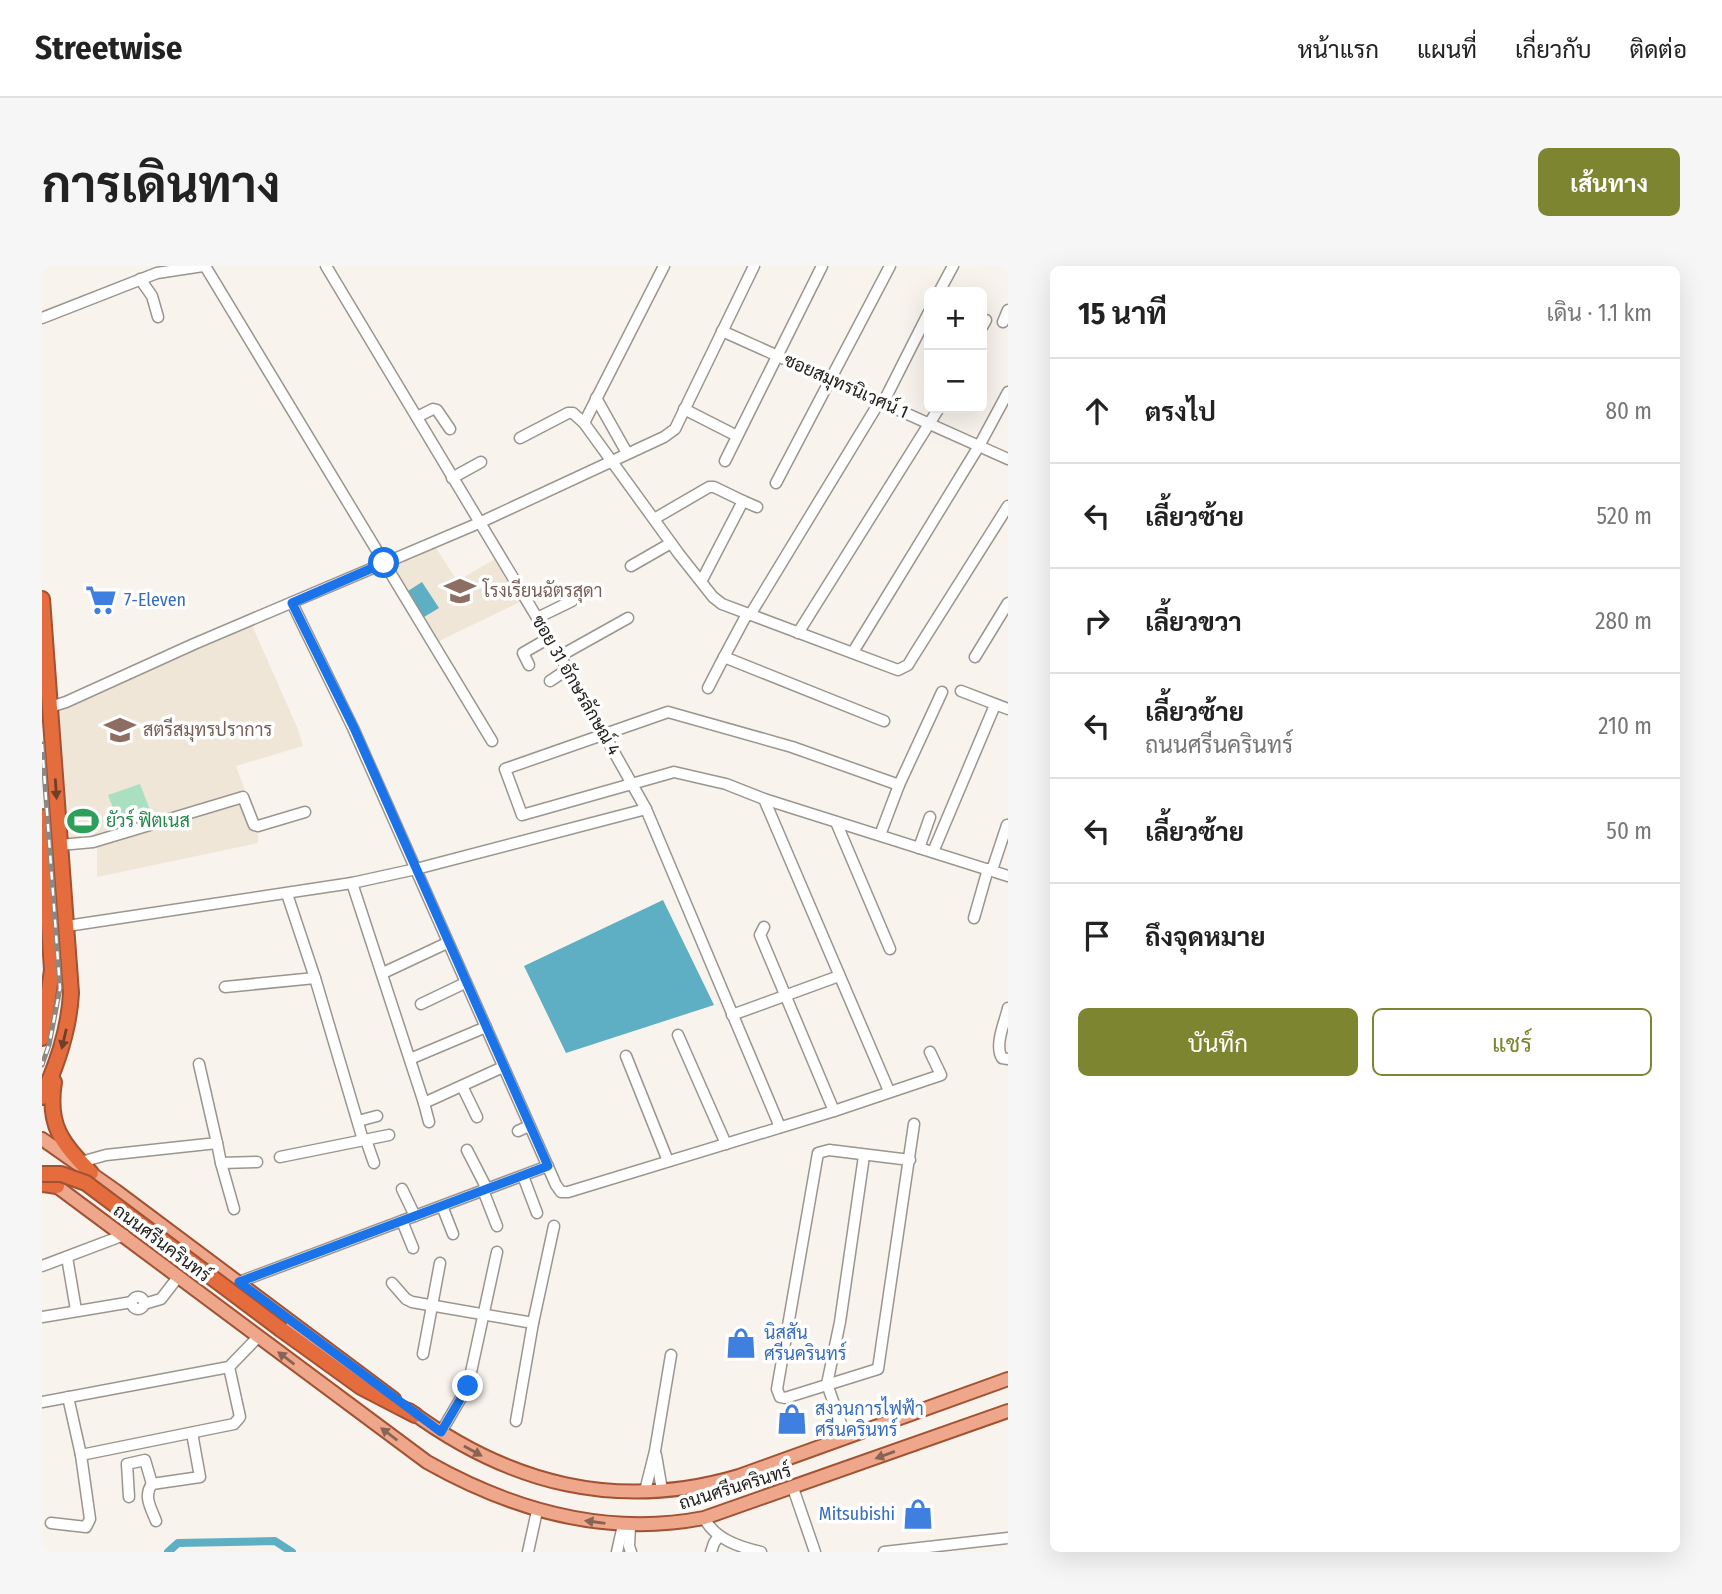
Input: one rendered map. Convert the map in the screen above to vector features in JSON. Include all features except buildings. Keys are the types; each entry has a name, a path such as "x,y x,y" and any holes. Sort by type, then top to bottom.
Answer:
{"highway":[{"path":"42,599 67,926 70,1010 42,1097"},
{"path":"42,817 46,915 52,970 42,1038"},
{"path":"49,1069 55,1125 69,1151 86,1168"},
{"path":"42,1175 61,1174 86,1183 361,1387 415,1415"}],"main road":[{"name":"ถนนศรีนครินทร์","path":"42,1139 86,1168 415,1415 490,1461 542,1479 580,1488 645,1491 720,1481 1008,1379"},
{"name":"ถนนศรีนครินทร์","path":"42,1175 49,1185 99,1216 427,1462 457,1480 537,1511 626,1525 672,1523 704,1518 1008,1411"},
{"path":"99,1216 96,1207 101,1198 110,1194 121,1195"},
{"name":"ถนนศรีนครินทร์","path":"940,1404 1008,1386"},
{"name":"ถนนศรีนครินทร์","path":"949,1432 1008,1416"}],"street":[{"path":"42,318 157,273 204,266 492,741"},
{"name":"ซอย 31 อักษรลักษณ์ 4","path":"326,266 550,638 646,809 780,1128"},
{"path":"584,423 664,266"},
{"path":"50,707 479,523 664,437 675,429 754,266"},
{"path":"725,461 822,266"},
{"path":"776,483 890,266"},
{"path":"942,287 953,266"},
{"path":"140,279 152,296 158,317"},
{"path":"1003,322 1008,310"},
{"path":"708,688 748,614 881,402 924,321"},
{"name":"ซอยสมุทรนิเวศน์ 1","path":"722,331 1008,459"},
{"path":"853,652 979,446 1008,392"},
{"path":"596,398 627,453"},
{"path":"416,417 433,409 437,410 450,429"},
{"path":"684,409 737,436"},
{"path":"520,438 568,413 573,413 584,423 713,597 722,604 898,670 908,665 1008,506"},
{"path":"798,633 936,413"},
{"path":"453,478 481,462"},
{"path":"654,519 709,487 757,507"},
{"path":"702,580 743,501"},
{"path":"631,566 671,543"},
{"path":"537,618 572,601"},
{"path":"292,603 354,728 447,943 561,1192 780,1128 941,1075 930,1052"},
{"path":"975,657 1008,603"},
{"path":"560,656 628,618"},
{"path":"529,665 523,653 550,638"},
{"path":"724,657 884,721"},
{"path":"550,681 568,669"},
{"path":"961,691 1008,709"},
{"path":"880,835 899,785 942,692"},
{"path":"933,852 995,705"},
{"path":"899,785 792,747 670,712 505,767 521,814 674,772 726,784 764,799 1008,876"},
{"path":"60,845 93,842 243,797 254,825 258,826 305,812"},
{"path":"764,799 889,1091"},
{"path":"67,926 352,883 646,809"},
{"path":"919,848 930,817"},
{"path":"836,822 890,949"},
{"path":"974,918 1007,825"},
{"path":"352,883 429,1122"},
{"path":"287,894 373,1163"},
{"path":"764,927 760,935 834,1111"},
{"path":"383,973 447,943"},
{"path":"732,1015 839,976"},
{"path":"225,987 316,978"},
{"path":"421,1004 465,983"},
{"path":"1008,1008 999,1046 1002,1059 1008,1059"},
{"path":"410,1059 486,1027"},
{"path":"678,1035 726,1144"},
{"path":"626,1056 668,1161"},
{"path":"199,1064 234,1209"},
{"path":"424,1103 503,1067"},
{"path":"462,1086 477,1117"},
{"path":"358,1121 377,1116"},
{"path":"910,1160 829,1150 818,1153 778,1394 785,1398 873,1372 880,1364 895,1242 910,1160 914,1124"},
{"path":"517,1131 529,1126"},
{"path":"280,1157 389,1135"},
{"path":"86,1168 106,1155 217,1143"},
{"path":"467,1150 485,1189 497,1226"},
{"path":"846,1438 827,1384 840,1322 864,1156"},
{"path":"222,1163 257,1162"},
{"path":"239,1282 548,1166"},
{"path":"523,1176 537,1213"},
{"path":"402,1189 415,1216"},
{"path":"442,1206 453,1234"},
{"path":"402,1221 413,1248"},
{"path":"516,1421 554,1226"},
{"path":"42,1266 124,1236"},
{"path":"441,1432 468,1386 497,1252"},
{"path":"67,1257 76,1310"},
{"path":"424,1354 440,1263"},
{"path":"42,1317 132,1301 136,1309 140,1309 144,1304 161,1299 178,1277"},
{"path":"392,1283 406,1299 534,1323"},
{"path":"42,1402 229,1367 258,1337"},
{"path":"645,1491 655,1451 671,1355"},
{"path":"81,1455 234,1424 239,1420 229,1367"},
{"path":"51,1523 80,1527 89,1524 90,1513 81,1455 68,1397"},
{"path":"156,1521 147,1497 147,1490 152,1484 200,1477 192,1433"},
{"path":"655,1451 662,1490"},
{"path":"129,1497 127,1464 145,1460 152,1484"},
{"path":"793,1488 815,1552"},
{"path":"528,1552 537,1511"},
{"path":"704,1518 710,1530 719,1536 741,1549 756,1552"},
{"path":"617,1552 626,1525"},
{"path":"626,1525 631,1552"},
{"path":"711,1552 719,1536"},
{"path":"884,1552 939,1548 1008,1538"}],"shaded area":[{"name":"โรงเรียนฉัตรสุดา","path":"435,546 457,581 495,559 520,602 435,643 391,566"},
{"path":"251,623 303,746 236,766 258,826 258,843 97,877 97,841 69,840 57,709"}],"green space":[{"path":"140,784 150,810 118,821 108,795"}],"water":[{"path":"422,582 439,608 424,617 408,591"},
{"path":"663,900 714,1005 566,1053 524,966"}],"waterway":[{"path":"168,1552 178,1543 275,1541 292,1552"}],"railway":[{"path":"42,744 60,988 49,1045 42,1065"}],"place":[{"name":"โรงเรียนฉัตรสุดา","path":"460,591"},
{"name":"7-Eleven","path":"101,600"},
{"name":"สตรีสมุทรปราการ","path":"120,730"},
{"name":"ยัวร์ ฟิตเนส","path":"83,821"},
{"name":"นิสสัน ศรีนครินทร์","path":"741,1343"},
{"name":"สงวนการไฟฟ้า ศรีนครินทร์","path":"792,1419"},
{"name":"Mitsubishi","path":"918,1514"}],"route":[{"path":"384,563 292,603 354,728 548,1166 239,1282 441,1432 468,1386"}]}
